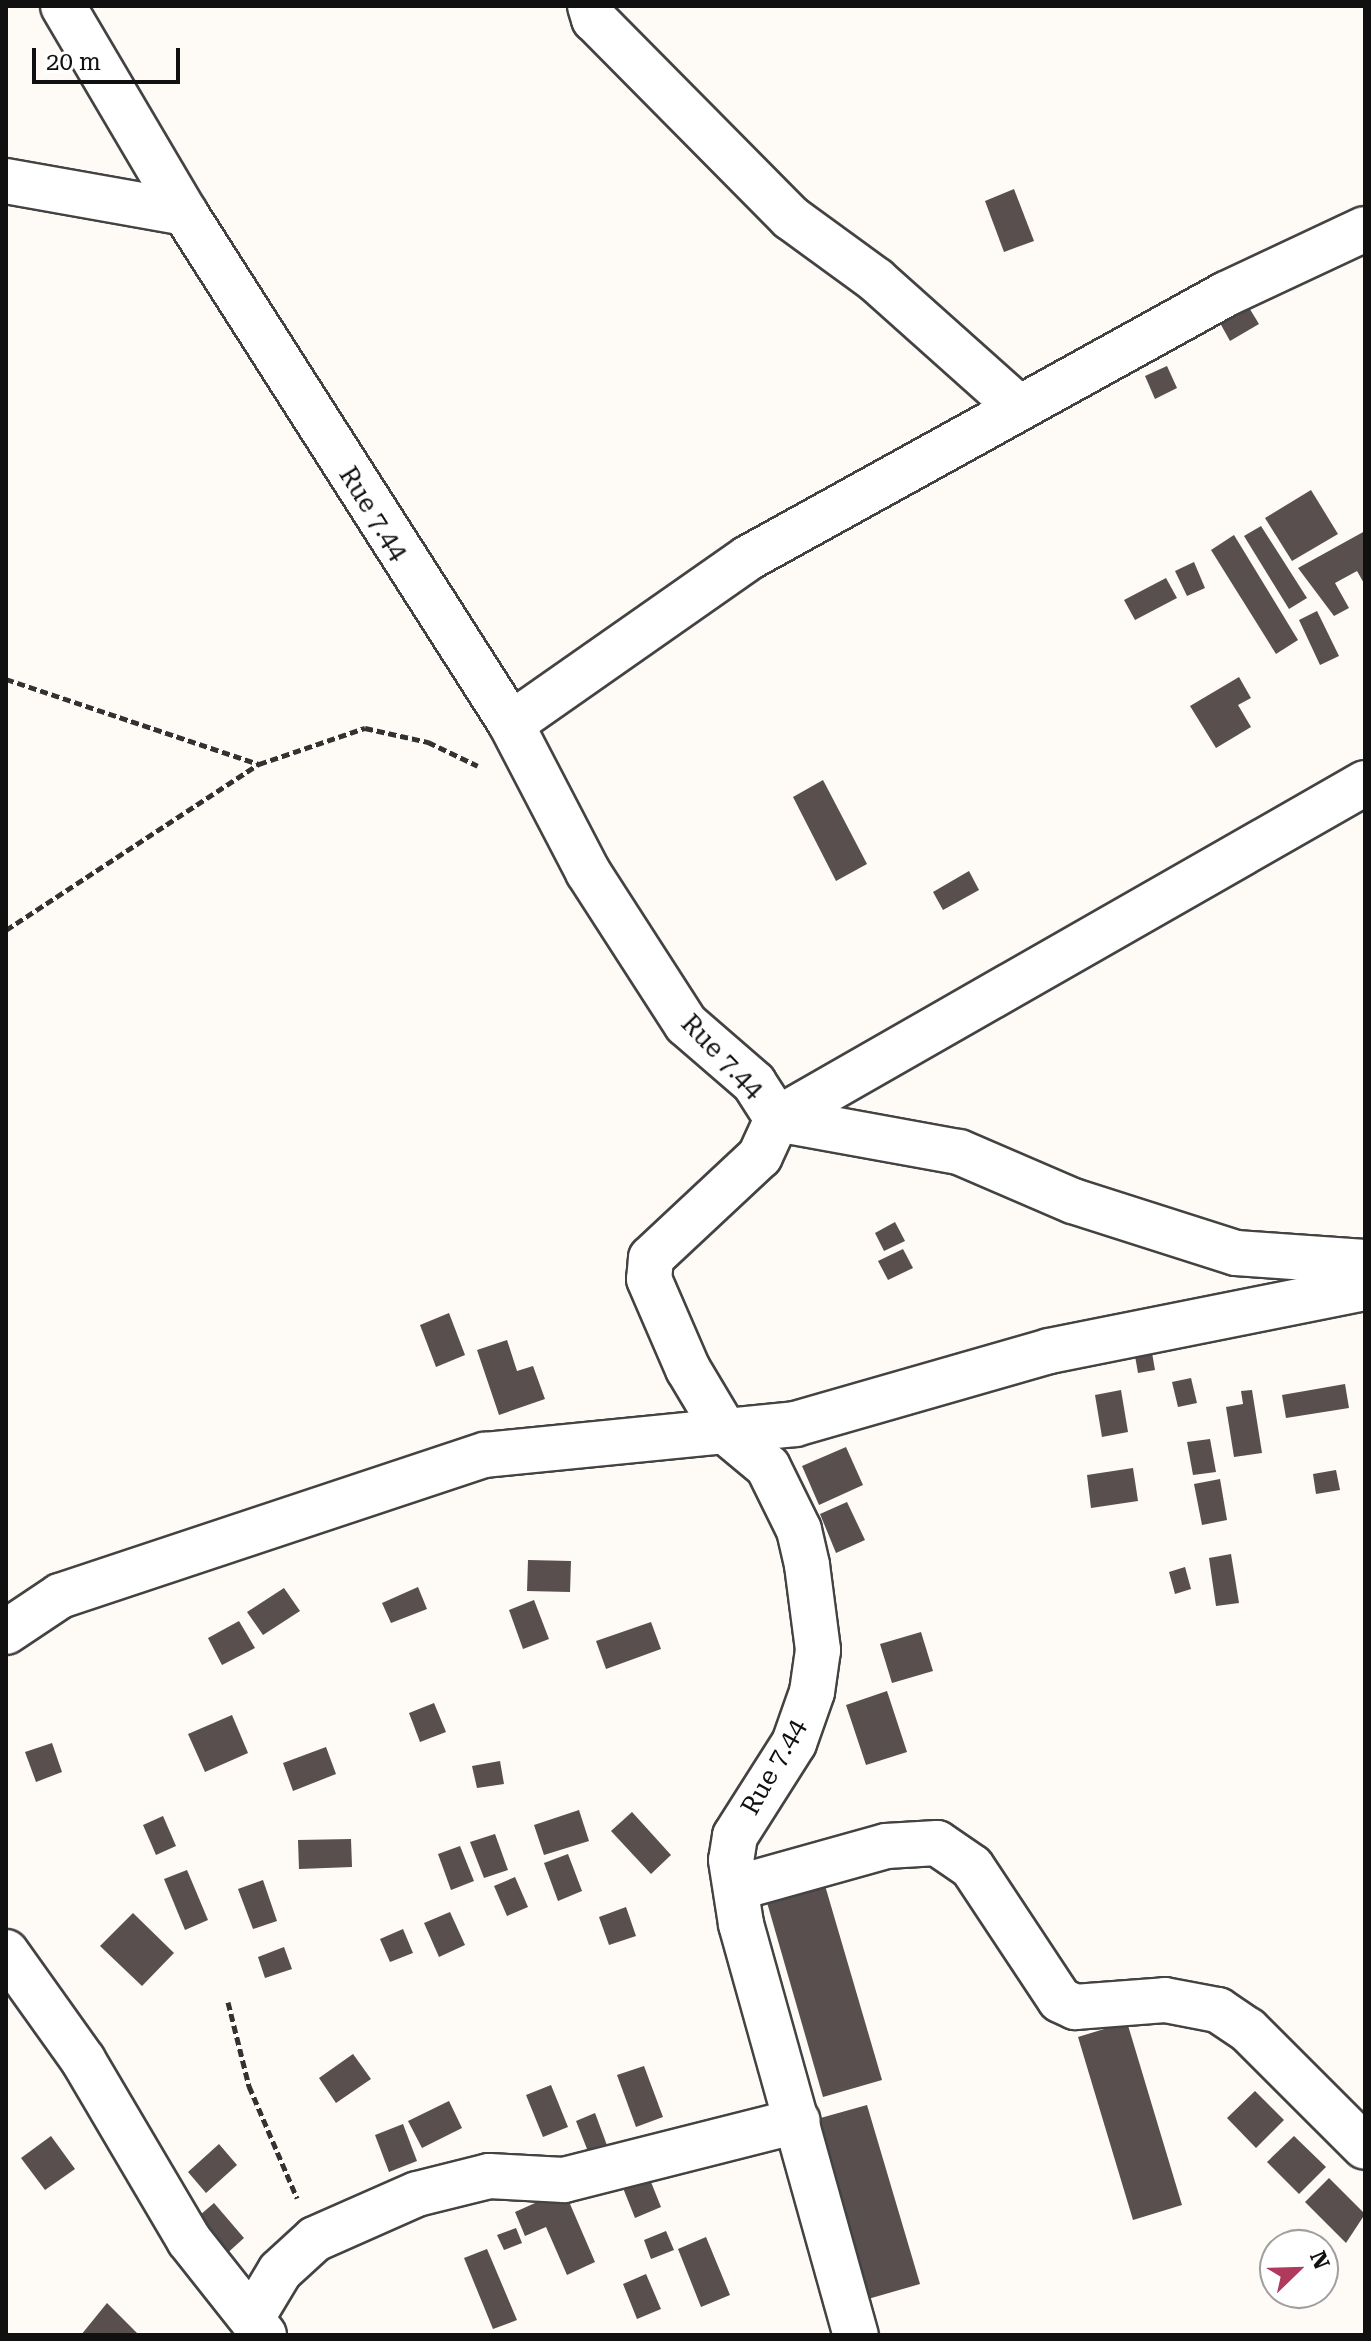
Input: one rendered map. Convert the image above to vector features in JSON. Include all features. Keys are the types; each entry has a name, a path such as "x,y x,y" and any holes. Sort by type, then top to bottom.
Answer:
{"street":[{"name":"Rue 7.44","path":"63,6 185,213 511,724 588,872 686,1024 754,1083 777,1119 760,1156 651,1258 649,1279 725,1431 768,1467 799,1530 818,1650 794,1743 735,1836 736,1888 856,2335"},
{"path":"590,6 594,19 791,218 876,280 1018,407"},
{"path":"6,181 185,213"},
{"path":"511,724 748,558 1018,407 1365,229"},
{"path":"777,1119 1365,783"},
{"path":"777,1119 959,1152 1073,1201 1236,1253 1365,1262"},
{"path":"6,1632 60,1596 485,1455 795,1424 1049,1351 1365,1288"},
{"path":"736,1888 886,1846 937,1843 972,1867 1060,2000 1075,2007 1165,2000 1218,2010 1248,2030 1365,2147"},
{"path":"6,1952 83,2060 189,2240 258,2326 280,2271 315,2239 459,2182 564,2180 798,2121"}],"path":[{"path":"6,679 259,764"},
{"path":"6,930 259,764 365,728 428,742 482,768"},
{"path":"228,2002 249,2086 315,2239"}],"building":[{"path":"1014,189 1034,241 1004,252 985,201"},
{"path":"1248,306 1259,324 1230,341 1220,323"},
{"path":"1167,366 1177,388 1155,399 1145,376"},
{"path":"1311,490 1338,534 1292,561 1265,518"},
{"path":"1261,526 1307,598 1289,609 1244,536"},
{"path":"1365,531 1365,585 1357,571 1335,583 1349,608 1334,616 1298,568"},
{"path":"1234,535 1298,640 1276,654 1211,550"},
{"path":"1194,562 1205,588 1187,596 1175,571"},
{"path":"1166,578 1177,598 1135,620 1124,600"},
{"path":"1317,611 1339,656 1320,665 1299,620"},
{"path":"1239,677 1251,698 1238,705 1251,727 1216,748 1190,706"},
{"path":"823,780 867,864 836,881 793,797"},
{"path":"969,871 979,890 943,910 933,892"},
{"path":"895,1222 905,1241 884,1251 875,1233"},
{"path":"903,1249 913,1268 888,1280 878,1261"},
{"path":"449,1313 465,1355 436,1367 420,1325"},
{"path":"507,1340 517,1371 533,1366 545,1399 499,1415 477,1350"},
{"path":"1151,1347 1155,1370 1138,1373 1134,1350"},
{"path":"1191,1378 1197,1403 1178,1407 1172,1382"},
{"path":"1345,1384 1349,1408 1286,1418 1282,1395"},
{"path":"1121,1390 1128,1432 1102,1437 1095,1395"},
{"path":"1252,1390 1262,1453 1234,1457 1226,1407 1243,1404 1241,1391"},
{"path":"1210,1439 1216,1472 1193,1475 1187,1442"},
{"path":"846,1447 863,1485 819,1505 802,1466"},
{"path":"1133,1468 1138,1501 1091,1508 1087,1475"},
{"path":"1336,1470 1340,1490 1316,1494 1313,1474"},
{"path":"1220,1479 1227,1520 1202,1525 1194,1484"},
{"path":"847,1502 865,1540 836,1553 820,1514"},
{"path":"1231,1554 1239,1603 1216,1606 1209,1558"},
{"path":"528,1560 571,1561 570,1592 527,1591"},
{"path":"1185,1567 1191,1589 1175,1594 1169,1572"},
{"path":"418,1587 427,1609 391,1623 382,1603"},
{"path":"284,1588 300,1611 263,1635 247,1612"},
{"path":"534,1600 549,1639 523,1649 509,1610"},
{"path":"239,1621 255,1648 222,1665 208,1638"},
{"path":"651,1622 661,1649 606,1669 596,1641"},
{"path":"921,1632 933,1671 892,1683 880,1644"},
{"path":"887,1691 907,1752 866,1765 846,1705"},
{"path":"434,1703 446,1732 420,1742 409,1713"},
{"path":"232,1715 248,1753 205,1772 188,1734"},
{"path":"52,1743 62,1772 36,1782 25,1752"},
{"path":"326,1747 336,1774 293,1791 283,1763"},
{"path":"500,1761 504,1784 477,1788 472,1766"},
{"path":"579,1810 589,1841 544,1855 534,1825"},
{"path":"632,1812 671,1855 651,1874 611,1831"},
{"path":"163,1816 176,1846 156,1855 143,1825"},
{"path":"495,1834 508,1870 484,1878 470,1842"},
{"path":"351,1839 352,1867 299,1869 298,1840"},
{"path":"460,1846 474,1881 451,1890 438,1854"},
{"path":"568,1854 582,1891 558,1901 544,1863"},
{"path":"187,1870 208,1920 185,1930 164,1879"},
{"path":"515,1877 528,1907 507,1916 494,1886"},
{"path":"263,1880 277,1921 253,1929 238,1889"},
{"path":"824,1882 882,2080 823,2097 766,1899"},
{"path":"626,1907 636,1936 609,1945 599,1917"},
{"path":"450,1912 465,1945 439,1957 424,1923"},
{"path":"133,1913 174,1953 142,1986 100,1946"},
{"path":"403,1929 413,1953 390,1962 380,1939"},
{"path":"284,1947 292,1969 265,1978 258,1957"},
{"path":"1127,2022 1182,2205 1133,2220 1078,2037"},
{"path":"353,2054 371,2079 336,2103 319,2078"},
{"path":"644,2066 663,2117 636,2127 617,2075"},
{"path":"551,2085 568,2127 543,2137 526,2095"},
{"path":"1255,2091 1284,2120 1256,2148 1227,2118"},
{"path":"449,2101 462,2128 422,2148 408,2121"},
{"path":"867,2105 920,2284 868,2299 817,2119"},
{"path":"595,2113 608,2148 589,2154 576,2121"},
{"path":"403,2124 417,2161 389,2172 375,2135"},
{"path":"51,2136 75,2169 45,2190 21,2158"},
{"path":"1294,2136 1326,2167 1299,2194 1267,2162"},
{"path":"219,2144 237,2165 206,2193 188,2172"},
{"path":"645,2167 661,2207 635,2218 619,2178"},
{"path":"1329,2178 1365,2214 1346,2243 1339,2236 1339,2229 1332,2229 1305,2202"},
{"path":"564,2190 595,2262 567,2275 546,2227 525,2236 515,2212"},
{"path":"214,2203 244,2238 223,2257 193,2221"},
{"path":"516,2228 522,2243 504,2250 497,2235"},
{"path":"666,2231 674,2250 651,2259 644,2240"},
{"path":"706,2237 730,2295 701,2307 678,2249"},
{"path":"487,2249 517,2320 493,2329 464,2258"},
{"path":"646,2274 661,2309 637,2319 623,2284"},
{"path":"107,2303 139,2335 81,2335"}]}
